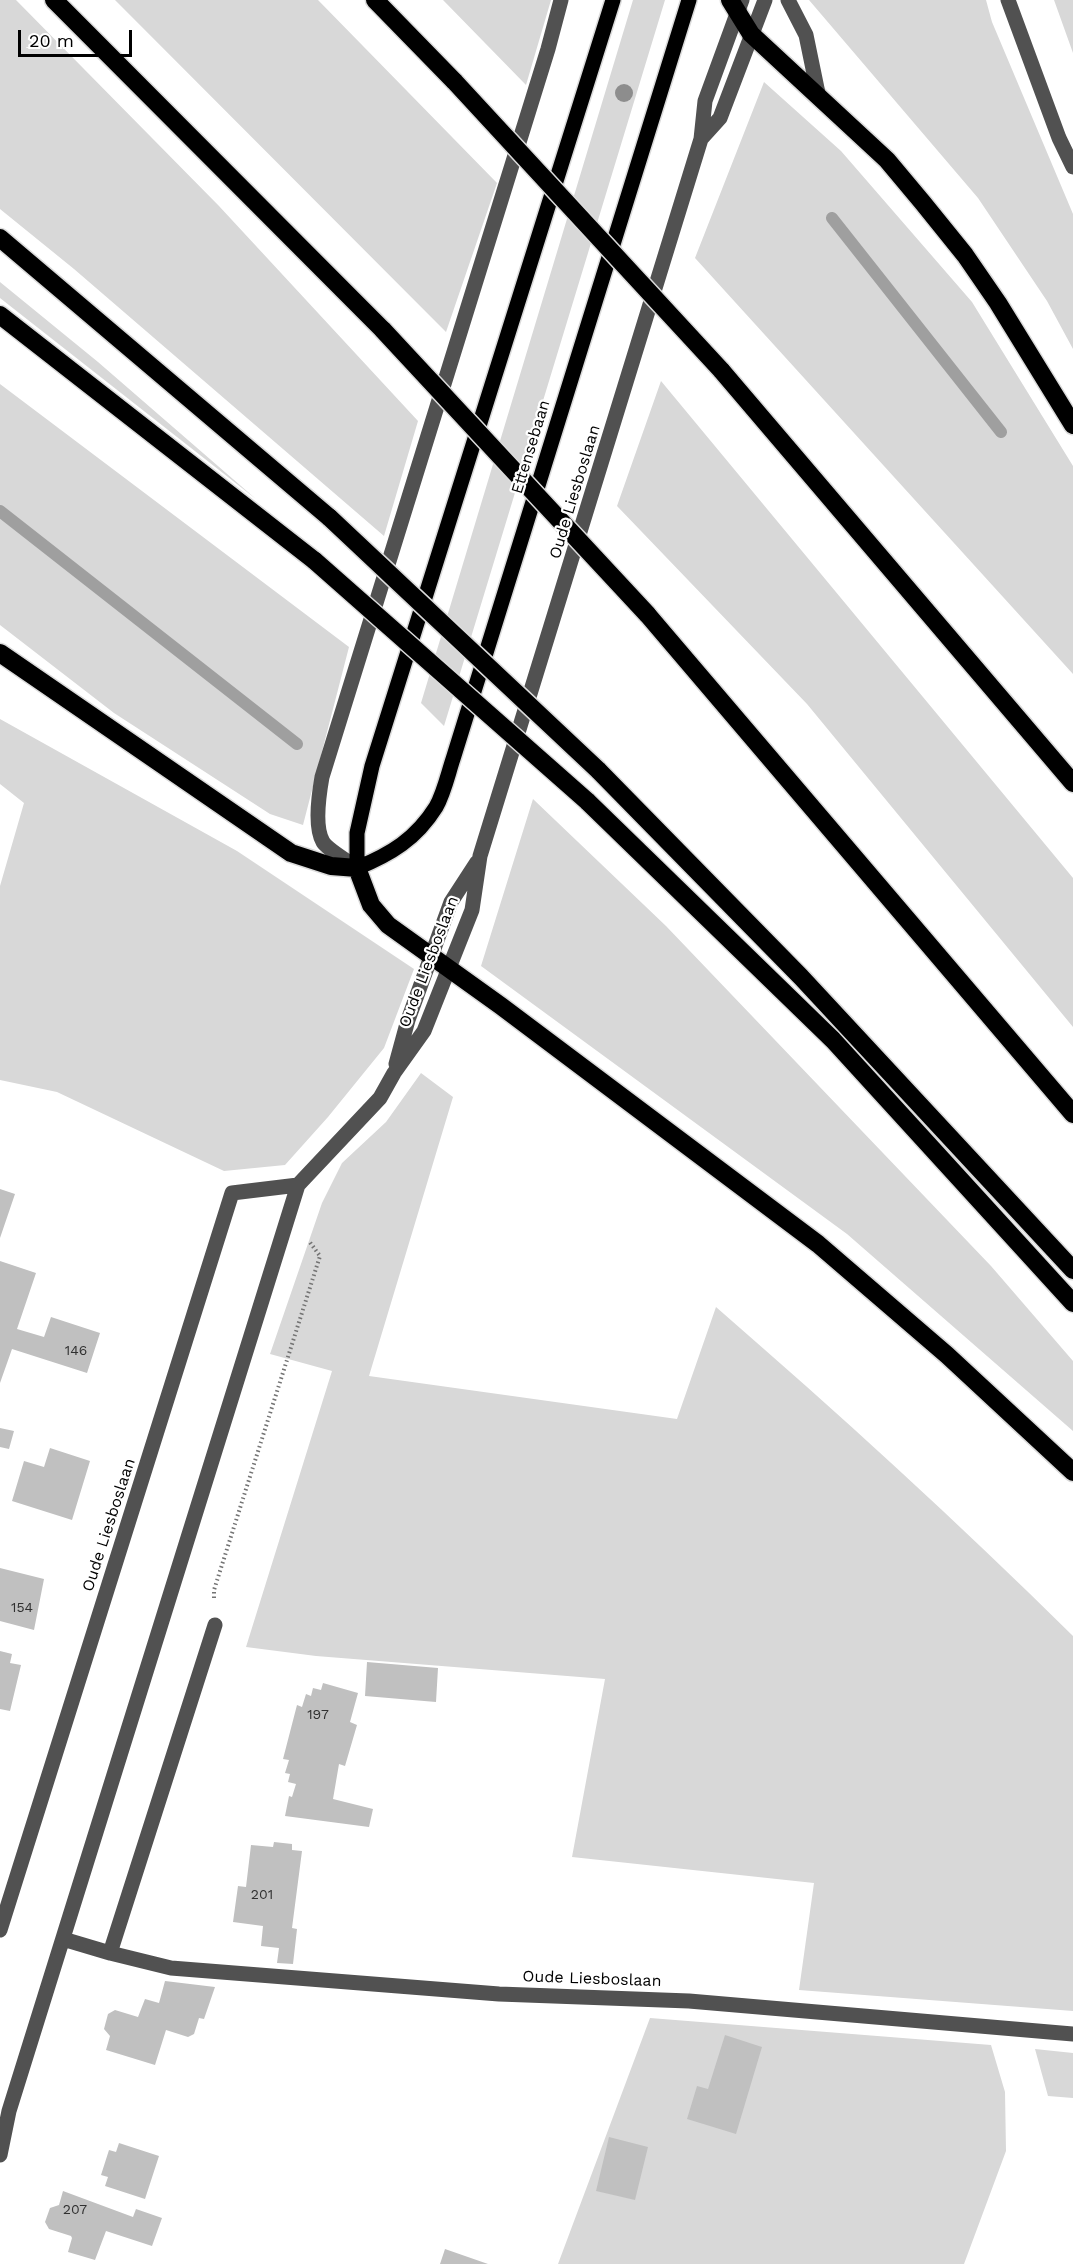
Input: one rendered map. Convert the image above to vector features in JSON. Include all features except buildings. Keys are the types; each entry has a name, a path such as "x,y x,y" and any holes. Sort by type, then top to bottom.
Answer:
{"highway":[{"path":"54,0 383,330 647,614 1073,1114"},
{"path":"375,0 455,82 721,370 1073,783"},
{"path":"736,4 751,34 887,160 965,255 1027,348 1073,425"},
{"path":"0,238 330,518 598,770 801,977 1073,1270"},
{"path":"0,315 315,561 587,801 833,1040 1073,1303"},
{"path":"0,653 291,853 331,866 357,868 371,905 388,925 818,1244 947,1355 1073,1472"}],"main road":[{"path":"357,868 357,833 372,766 613,0"},
{"name":"Ettensebaan","path":"357,868 384,856 410,839 437,805 689,0"}],"street":[{"path":"357,868 323,842 318,820 318,798 322,777 548,49 561,0"},
{"name":"Oude Liesboslaan","path":"701,139 720,118 765,0"},
{"path":"788,0 806,35 819,98"},
{"path":"1008,0 1059,138 1073,167"},
{"name":"Oude Liesboslaan","path":"0,2155 9,2111 298,1185 380,1098 394,1073 424,1031 472,910 480,856 701,139 705,101 736,4"},
{"name":"Oude Liesboslaan","path":"394,1073 408,1020 451,902 480,856"},
{"name":"Oude Liesboslaan","path":"0,1930 232,1193 298,1185"},
{"path":"110,1953 215,1625"},
{"name":"Oude Liesboslaan","path":"63,1939 171,1968 499,1994 688,2001 1073,2034"}],"path":[{"path":"215,1625 214,1590 320,1256 308,1239"}],"shaded area":[{"path":"0,0 16,0 219,206 418,421 384,536 74,269 0,209"},
{"path":"115,0 318,0 497,183 446,332"},
{"path":"443,0 551,0 526,85"},
{"path":"633,0 665,0 444,726 421,703"},
{"path":"809,0 986,0 992,22 1073,214 1073,349 1047,301 978,198"},
{"path":"1054,0 1073,0 1073,53"},
{"path":"764,82 841,151 972,302 1073,466 1073,674 695,258"},
{"path":"0,282 98,362 256,499 0,298"},
{"path":"661,381 1073,878 1073,1027 807,704 617,506"},
{"path":"0,384 349,647 303,825 270,814 114,713 0,625"},
{"path":"0,719 237,851 414,969 384,1048 328,1117 285,1165 224,1171 57,1092 0,1080 0,886 24,803 0,784"},
{"path":"533,799 666,926 991,1266 1073,1361 1073,1431 847,1234 481,966"},
{"path":"421,1073 453,1097 369,1376 677,1419 716,1307 852,1428 986,1551 1073,1636 1073,2011 799,1990 814,1883 572,1857 605,1679 316,1656 246,1647 332,1371 270,1354 322,1203 342,1163 386,1122"},
{"path":"650,2018 991,2045 1005,2092 1006,2151 964,2264 558,2264"},
{"path":"1035,2049 1073,2053 1073,2098 1048,2096"}],"waterway":[{"path":"832,218 1001,432"},
{"path":"0,511 297,744"}]}
